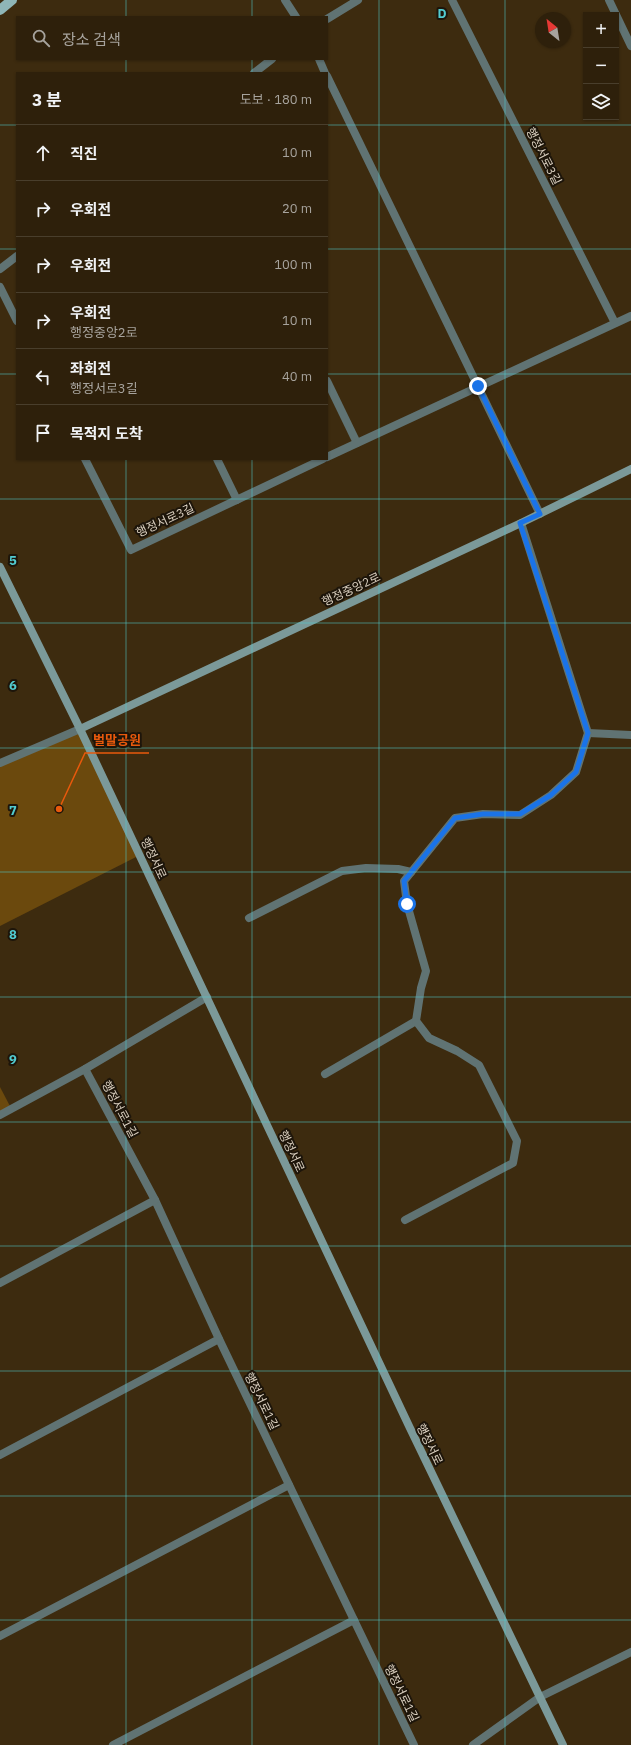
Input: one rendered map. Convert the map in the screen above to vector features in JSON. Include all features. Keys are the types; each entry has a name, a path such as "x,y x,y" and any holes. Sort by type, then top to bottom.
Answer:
{"main road":[{"path":"0,10 12,0"}],"street":[{"path":"285,0 295,16"},
{"path":"328,18 358,0"},
{"name":"행정서로3길","path":"452,0 615,323"},
{"path":"609,0 631,46"},
{"path":"255,72 271,60"},
{"path":"320,60 326,72"},
{"path":"328,78 540,514"},
{"path":"0,269 16,257"},
{"path":"0,287 16,319"},
{"path":"328,457 631,316"},
{"path":"328,383 357,443"},
{"name":"행정서로3길","path":"86,460 130,550 321,460"},
{"path":"217,460 237,500"},
{"name":"행정중앙2로","path":"80,729 540,514 631,469"},
{"path":"405,1220 513,1163 518,1141 479,1065 457,1051 429,1038 416,1021 421,988 426,971 407,904 404,881 455,818 483,814 520,814 551,795 576,772 588,733 520,523"},
{"name":"행정서로","path":"0,567 80,729 409,1426 563,1745"},
{"path":"0,763 80,729"},
{"path":"588,733 631,736"},
{"path":"249,918 342,871 366,868 398,869 411,872"},
{"path":"0,1115 85,1069 207,997"},
{"path":"324,1074 416,1021"},
{"name":"행정서로1길","path":"85,1069 155,1200 219,1339 414,1745"},
{"path":"0,1283 155,1200"},
{"path":"0,1456 219,1339"},
{"path":"0,1636 289,1485"},
{"path":"113,1745 354,1620"},
{"path":"473,1745 540,1697 631,1652"}],"shaded area":[{"path":"80,729 140,855 0,926 0,763"},
{"path":"0,1087 11,1108 0,1115"}],"place":[{"name":"벌말공원","path":"59,809"}],"route":[{"path":"407,904 404,881 455,818 483,814 520,814 551,795 576,772 588,733 520,523 540,514 478,386"}]}
